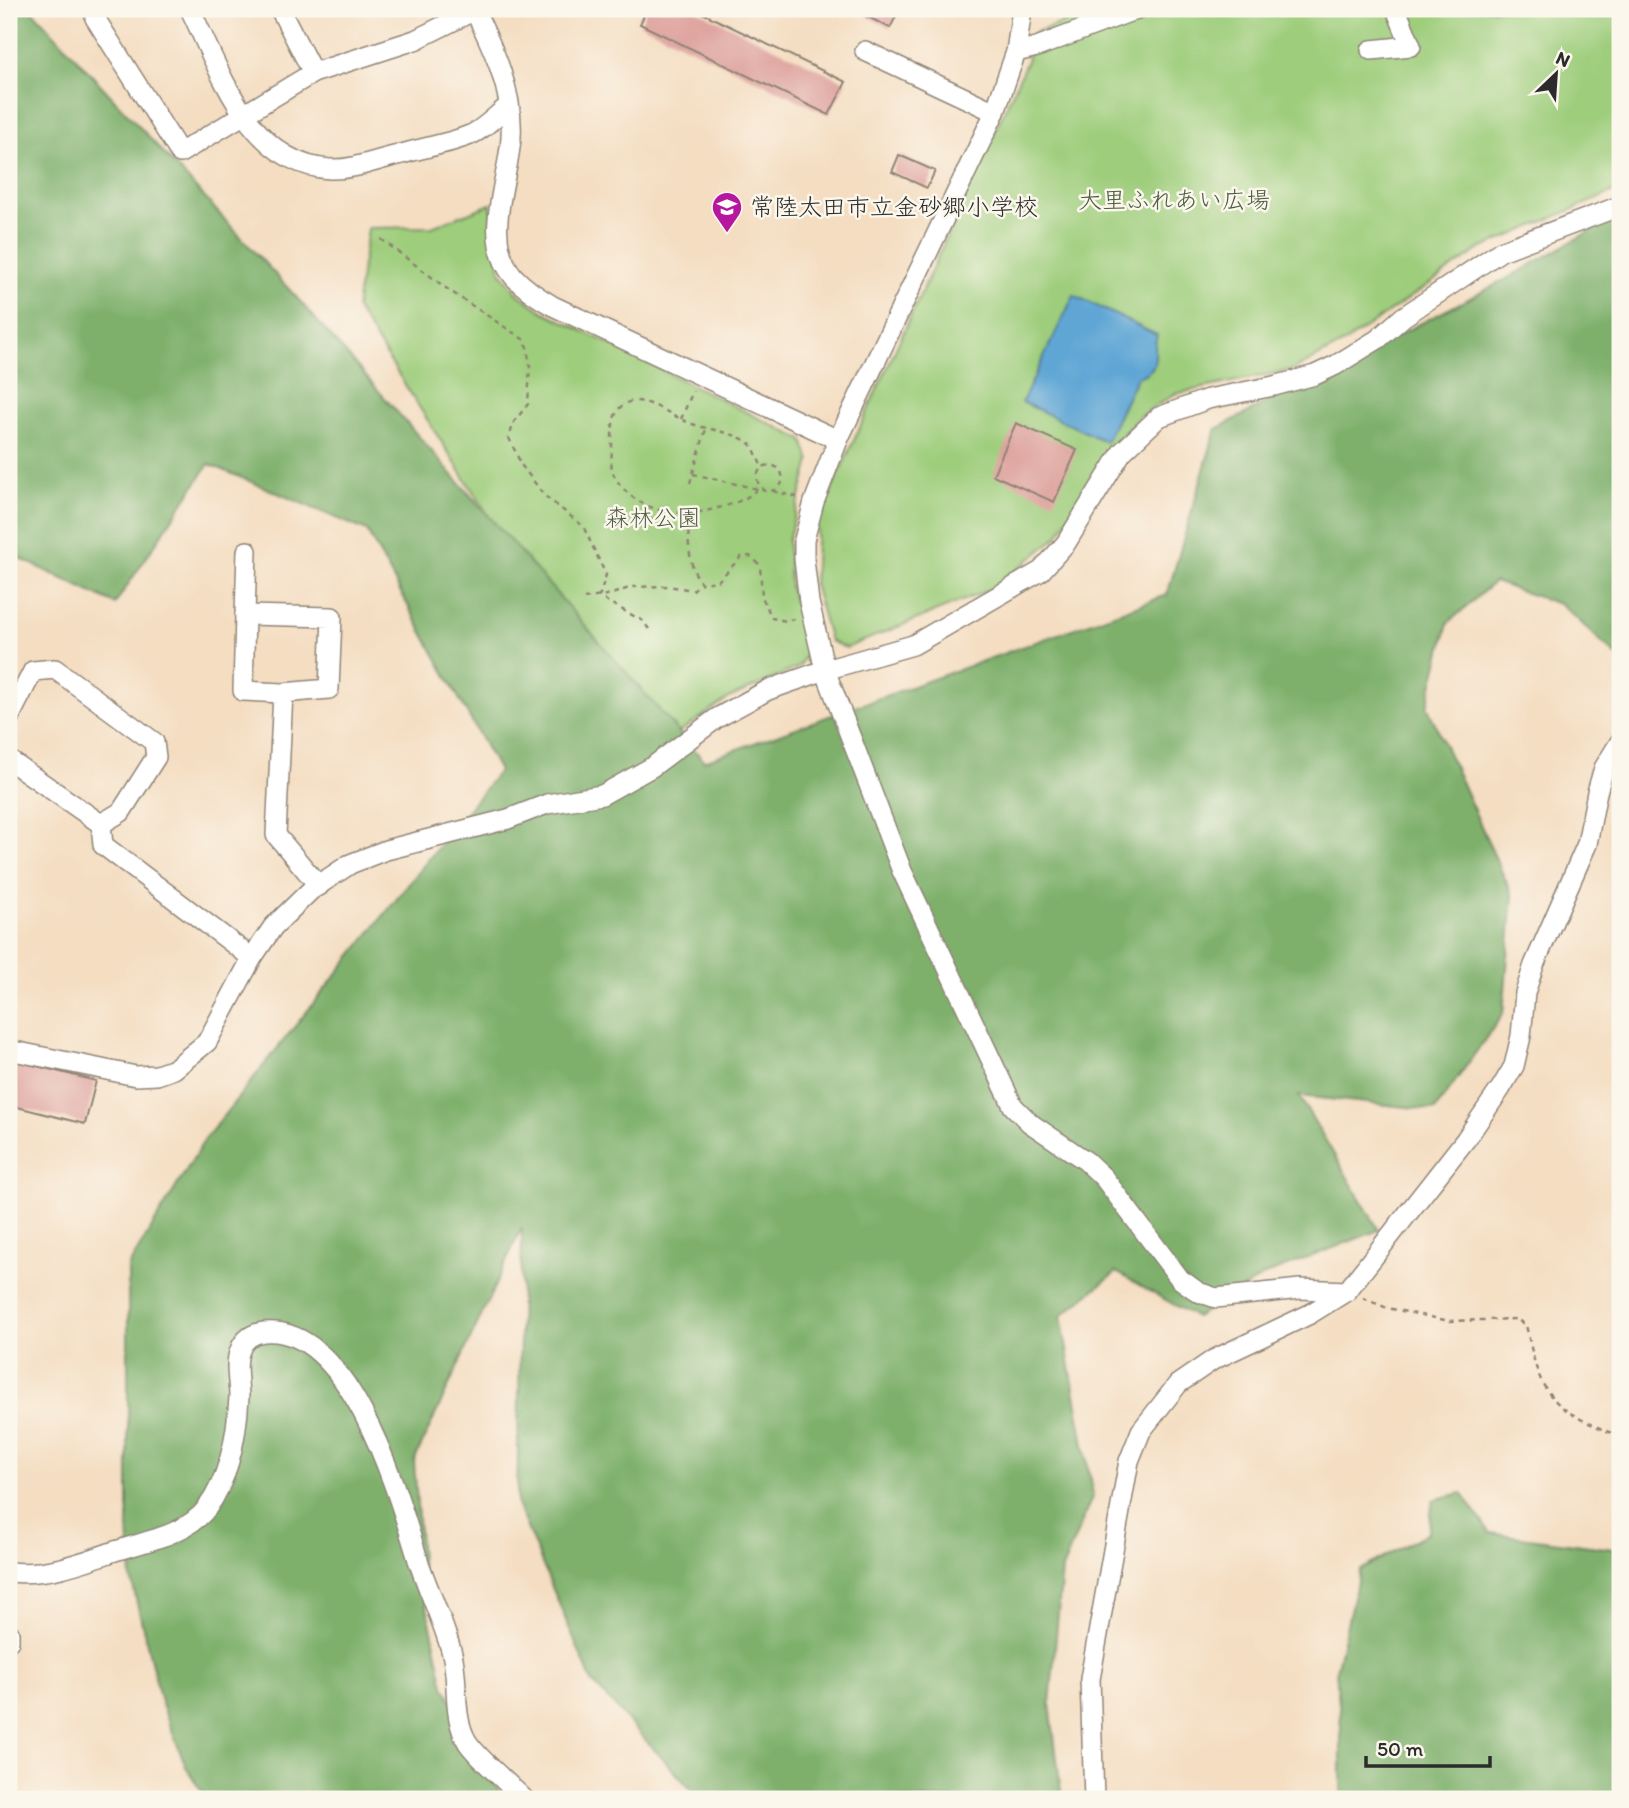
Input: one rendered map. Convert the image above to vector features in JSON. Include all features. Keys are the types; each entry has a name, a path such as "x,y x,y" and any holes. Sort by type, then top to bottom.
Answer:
{"street":[{"path":"190,9 244,114 270,146 299,163 330,169 352,167 472,135 508,106"},
{"path":"280,9 313,73"},
{"path":"95,18 180,153 313,73 415,40 475,9 499,61 508,106 511,136 499,205 498,232 502,256 512,275 525,288 553,306 838,440"},
{"path":"1022,9 1016,52 995,112 838,440 814,502 804,540 804,559 812,614 825,670 902,871 1013,1106 1030,1124 1086,1161 1104,1178 1180,1279 1198,1292 1216,1298 1300,1289 1347,1291"},
{"path":"1371,50 1411,47 1396,9"},
{"path":"1016,52 1037,47 1125,11"},
{"path":"865,51 995,112"},
{"path":"9,1050 136,1076 157,1075 174,1069 206,1042 273,927 319,886 350,864 386,850 508,819 547,804 602,795 652,767 718,718 768,690 825,670 913,645 1041,571 1066,543 1122,452 1159,417 1208,399 1274,386 1336,365 1378,339 1403,317 1501,251 1620,206"},
{"path":"245,615 332,617 329,689 283,693 243,691 245,615 247,551"},
{"path":"9,718 33,671 55,669 154,742 156,757 121,812 101,824"},
{"path":"283,693 276,835 319,886"},
{"path":"1094,1799 1090,1679 1129,1461 1141,1432 1178,1384 1201,1368 1310,1314 1347,1291 1466,1139 1514,1066 1521,1036 1525,993 1534,964 1587,844 1604,768 1620,742"},
{"path":"9,760 101,824 103,845 253,958"},
{"path":"9,1572 43,1572 66,1568 172,1532 200,1515 221,1483 236,1428 239,1352 253,1335 266,1332 285,1334 323,1357 344,1382 364,1414 385,1459 452,1652 461,1725 468,1743 524,1799"},
{"path":"9,1633 9,1641"}],"path":[{"path":"380,239 460,298 526,341 530,366 528,404 514,422 509,438 522,466 545,496 583,526 606,575 599,597"},
{"path":"681,419 700,375"},
{"path":"757,489 751,496 702,512 666,512 649,507 633,498 612,470 613,418 630,402 645,402 706,429 744,440 756,452 762,467"},
{"path":"691,483 706,429"},
{"path":"766,491 758,483 758,472 762,467 774,465 782,473 782,485 773,491"},
{"path":"693,474 814,502"},
{"path":"688,512 689,552 693,572 701,583"},
{"path":"584,599 632,587 668,586 693,590 701,583 718,581 741,557 750,556 760,565 762,597 772,618 786,621 812,614"},
{"path":"599,597 643,621 651,632"},
{"path":"1347,1291 1387,1308 1450,1321 1516,1319 1526,1325 1538,1377 1554,1401 1584,1420 1613,1434 1620,1434"}],"green space":[{"path":"9,9 31,9 296,297 704,761 1167,595 1216,429 1501,282 1620,214 1620,659 1562,605 1494,582 1448,623 1427,706 1513,897 1503,1014 1435,1110 1299,1096 1379,1230 1269,1273 1196,1317 1116,1272 1061,1316 1093,1495 1062,1569 1050,1704 1062,1799 700,1799 592,1682 517,1504 522,1227 414,1461 423,1589 444,1686 503,1799 207,1799 187,1769 161,1702 131,1578 128,1526 128,1267 205,1139 499,771 367,531 209,464 115,604 9,553"},
{"name":"大里ふれあい広場","path":"1103,9 1620,9 1620,189 1480,249 1344,343 1295,369 1175,394 1140,416 1105,454 1058,536 994,588 846,648 830,641 814,584 817,525 1027,61 1033,33"},
{"name":"森林公園","path":"491,204 500,271 518,294 542,311 803,440 810,461 788,540 790,588 810,648 799,667 729,698 643,757 356,308 368,228 432,227"},
{"path":"1462,1493 1490,1533 1620,1550 1620,1799 1341,1799 1341,1727 1336,1670 1360,1570 1428,1533 1433,1500"}],"water":[{"path":"1074,295 1157,335 1154,365 1151,370 1137,377 1106,442 1022,402"}],"building":[{"path":"647,9 694,9 846,82 829,115 640,24"},
{"path":"869,9 900,9 890,28 866,16"},
{"path":"899,155 935,171 927,188 892,172"},
{"path":"1016,423 1077,450 1054,502 993,475"},
{"path":"9,1059 96,1081 85,1124 9,1105"}],"place":[{"name":"常陸太田市立金砂郷小学校","path":"727,234"}]}
